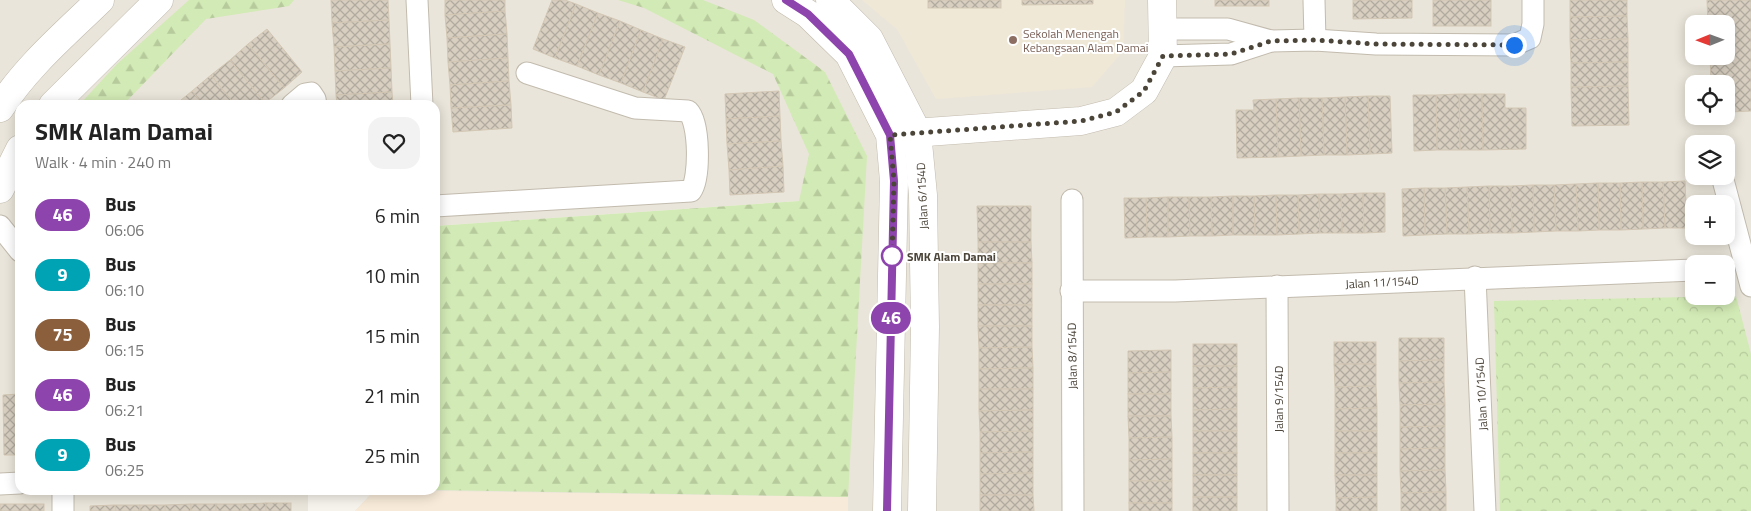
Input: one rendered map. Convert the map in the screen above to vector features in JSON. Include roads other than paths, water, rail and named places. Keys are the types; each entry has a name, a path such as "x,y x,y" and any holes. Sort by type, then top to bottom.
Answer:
{"street":[{"path":"0,108 10,92 32,67 100,0"},
{"path":"58,100 159,0"},
{"path":"417,0 422,100"},
{"path":"786,0 808,14 849,54 890,135 894,181 887,511"},
{"name":"Jalan 6/154D","path":"830,0 869,39 917,132 923,195 925,327 922,511"},
{"path":"890,135 1081,121 1116,112 1144,91 1162,43 1162,0"},
{"path":"1314,0 1315,40"},
{"path":"1162,43 1231,54 1271,41 1315,40 1376,44 1514,45 1530,38 1534,24 1533,0"},
{"path":"440,206 691,191 696,183 696,134 693,116 688,111 635,108 527,73"},
{"path":"298,100 305,94 311,93 316,100"},
{"path":"903,102 934,124 950,130"},
{"path":"923,195 931,160 950,130"},
{"path":"0,189 15,158"},
{"path":"1724,185 1741,274"},
{"name":"Jalan 8/154D","path":"1072,200 1073,511"},
{"name":"Jalan 11/154D","path":"1071,291 1175,291 1475,277 1685,270"},
{"name":"Jalan 10/154D","path":"1475,277 1485,511"},
{"name":"Jalan 9/154D","path":"1277,286 1278,511"},
{"path":"0,484 15,483"},
{"path":"63,495 63,511"}],"place":[{"name":"Sekolah Menengah Kebangsaan Alam Damai","path":"1013,40"},
{"name":"SMK Alam Damai","path":"892,256"}]}
